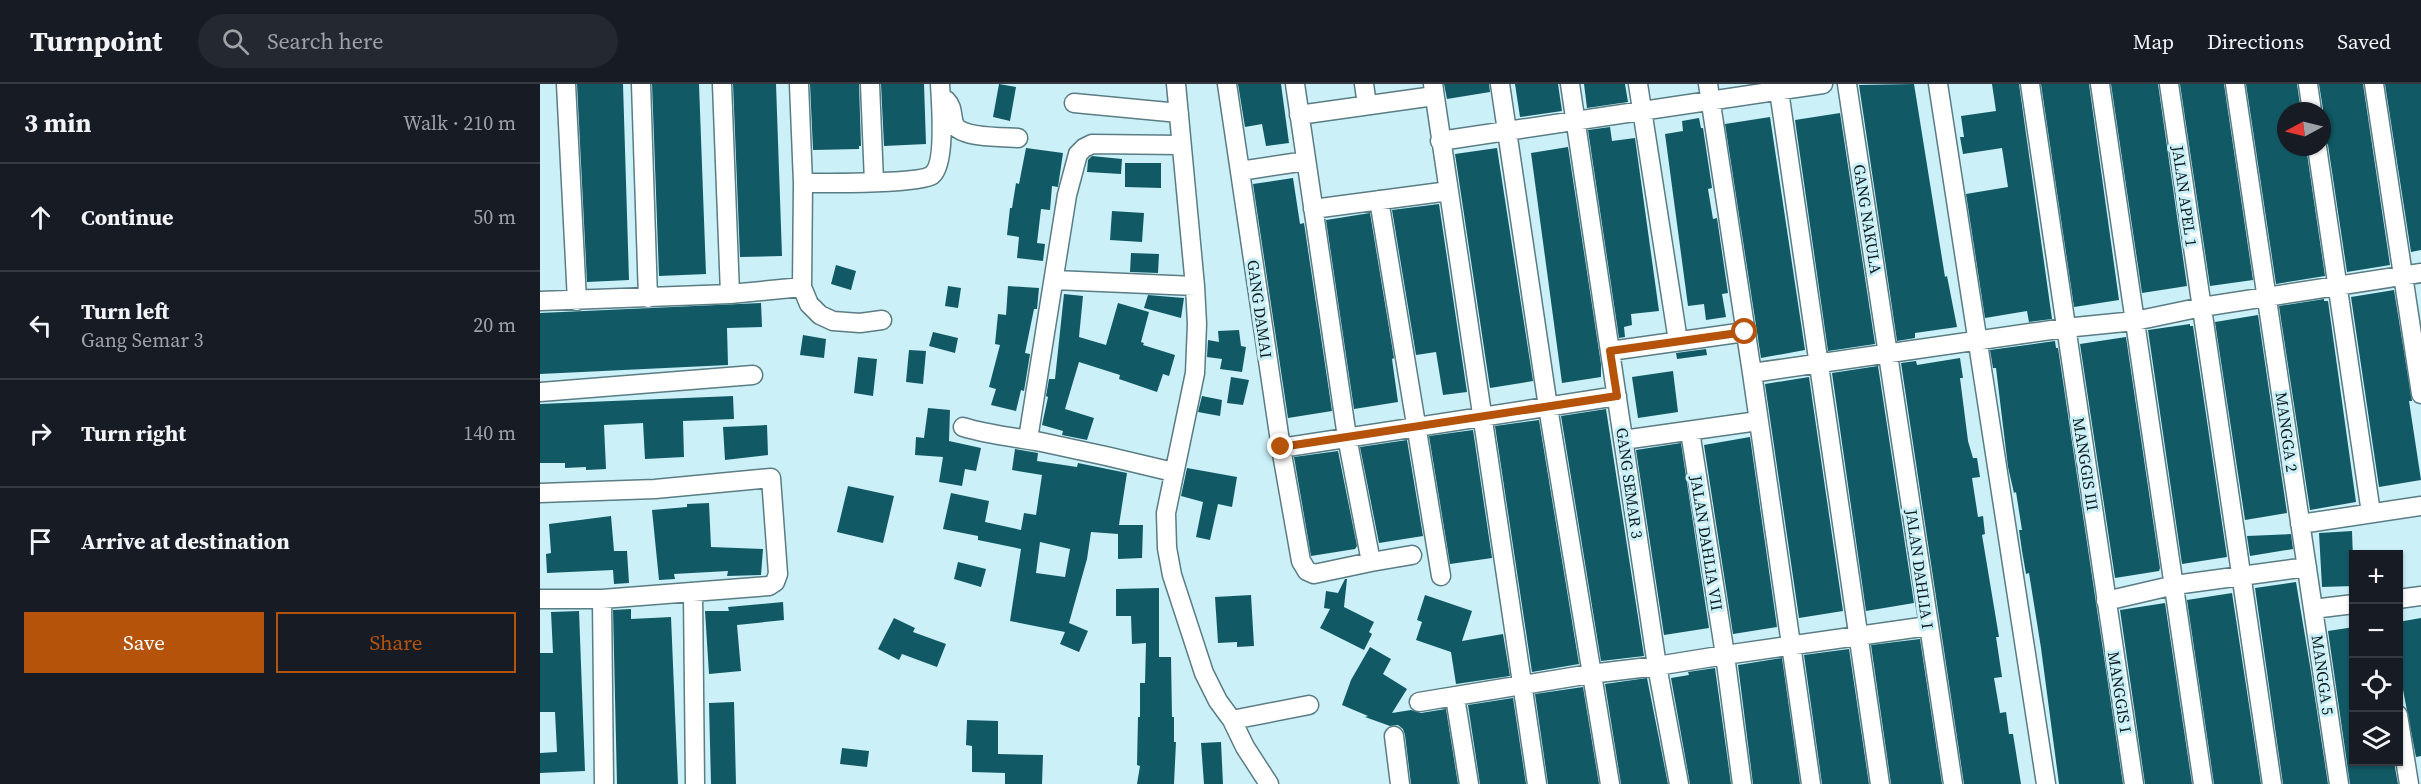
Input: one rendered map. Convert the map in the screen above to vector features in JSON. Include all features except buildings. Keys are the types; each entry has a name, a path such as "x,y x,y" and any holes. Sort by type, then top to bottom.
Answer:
{"street":[{"path":"566,84 577,301"},
{"path":"641,84 648,298"},
{"path":"722,84 730,294"},
{"path":"799,84 803,183 802,288 809,304 820,315 832,321 882,320"},
{"path":"870,84 874,182"},
{"path":"1176,84 1195,286 1195,373 1173,472 1165,530 1170,566 1204,673 1245,747 1269,784"},
{"name":"GANG DAMAI","path":"1227,84 1300,561 1307,571 1314,574 1371,562"},
{"path":"1295,84 1347,437 1371,562 1412,555"},
{"path":"1364,84 1367,105"},
{"path":"1500,84 1548,407 1590,674 1610,784"},
{"name":"GANG SEMAR 3","path":"1570,84 1657,666 1679,784"},
{"path":"1638,84 1678,341"},
{"path":"1440,141 1642,111 1709,92 1822,84"},
{"name":"GANG NAKULA","path":"1847,84 1889,354"},
{"path":"1938,84 2046,784"},
{"name":"MANGGIS III","path":"2030,84 2106,601"},
{"path":"2100,84 2203,784"},
{"name":"JALAN APEL 1","path":"2169,84 2272,784"},
{"name":"MANGGA 2","path":"2235,84 2307,567"},
{"path":"2308,84 2311,102"},
{"path":"2374,84 2413,275 2421,394"},
{"path":"1778,87 1880,784"},
{"path":"1299,115 1367,105 1434,90 1537,784"},
{"path":"803,183 874,182 923,178 933,174 938,164 940,91"},
{"path":"940,91 953,114 956,127 975,135 1018,138"},
{"path":"1709,92 1811,784"},
{"path":"1074,103 1179,113"},
{"path":"1028,440 1066,195 1078,154 1092,144 1181,145"},
{"path":"2318,156 2371,513"},
{"path":"1240,171 1306,161"},
{"path":"1313,209 1449,191"},
{"path":"1379,200 1442,576"},
{"path":"1752,373 2065,328 2135,321 2202,307 2413,275"},
{"path":"1054,280 1195,286"},
{"path":"540,301 730,294 802,288"},
{"path":"1610,351 1745,332"},
{"name":"JALAN DAHLIA I","path":"1889,354 1953,784"},
{"path":"540,393 753,375"},
{"path":"1281,447 1617,396"},
{"path":"1623,440 1758,421"},
{"path":"963,427 986,434 1102,454 1173,472"},
{"name":"JALAN DAHLIA VII","path":"1690,430 1725,654 1742,784"},
{"path":"540,493 656,489 771,478 778,574 775,582 769,586 693,594 540,600"},
{"path":"2300,524 2421,506"},
{"path":"2106,601 2175,585 2307,567"},
{"name":"MANGGA 5","path":"2307,567 2339,784"},
{"path":"693,594 695,784"},
{"path":"2403,598 2421,596"},
{"path":"602,599 604,784"},
{"name":"MANGGIS I","path":"2106,601 2134,784"},
{"path":"2313,609 2349,605"},
{"path":"1419,702 1523,687 1590,674 1928,626"},
{"path":"1455,697 1469,784"},
{"path":"1232,720 1309,705"},
{"path":"1394,736 1400,784"},
{"path":"2403,746 2409,784"}],"route":[{"path":"1281,447 1617,396 1610,351 1745,332"}]}
